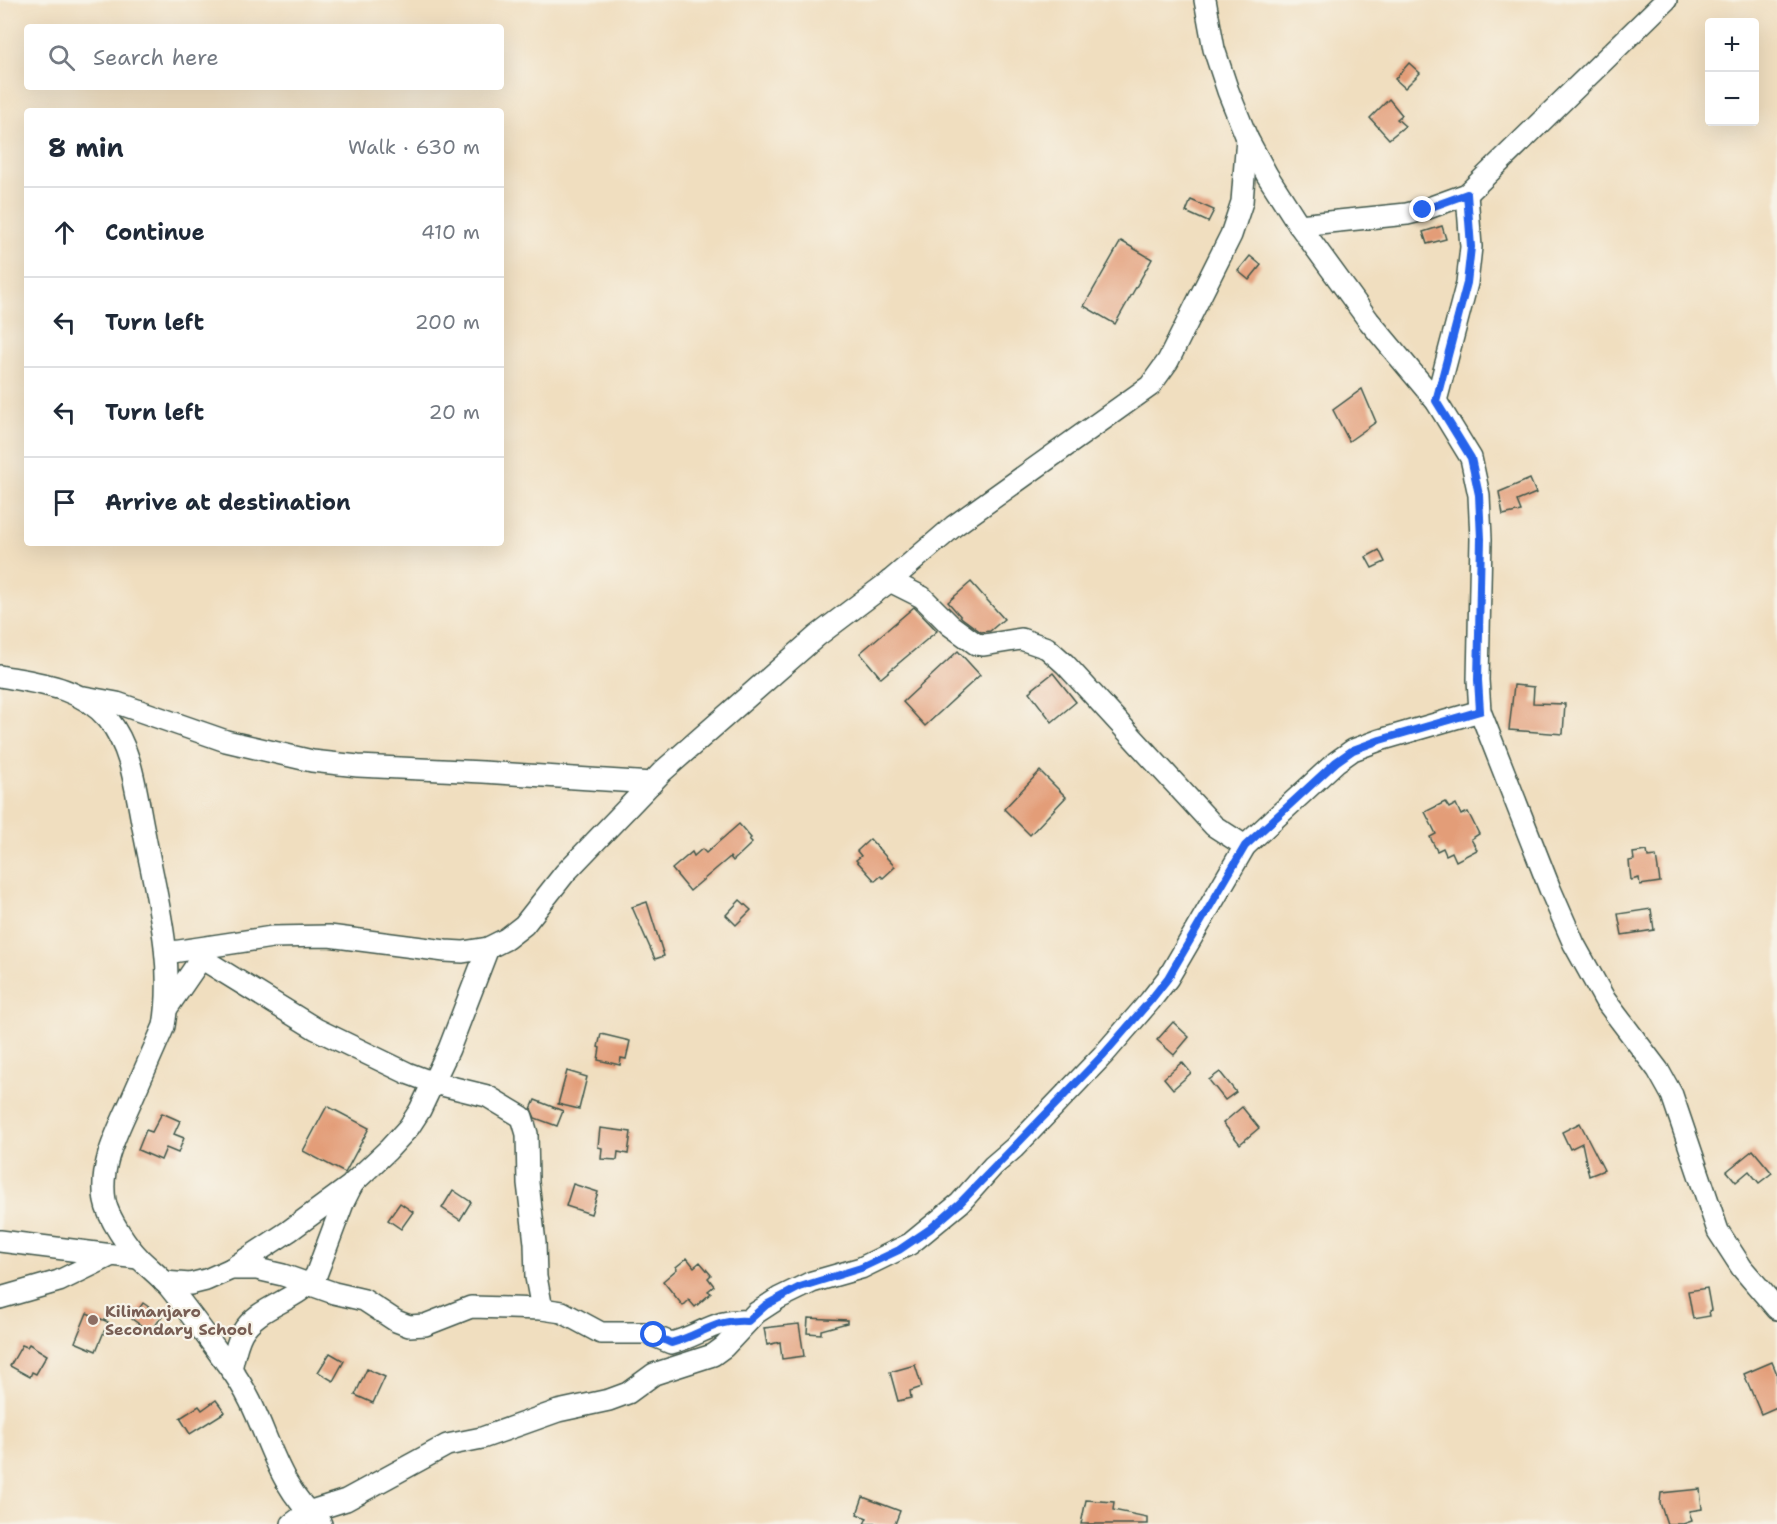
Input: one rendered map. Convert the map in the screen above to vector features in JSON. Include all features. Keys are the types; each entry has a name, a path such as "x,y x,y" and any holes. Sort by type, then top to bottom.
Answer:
{"street":[{"path":"1205,0 1214,49 1247,138 1267,175 1299,225 1369,321 1436,401 1471,458 1479,495 1481,539 1478,680 1480,711 1550,890 1574,944 1605,1000 1658,1070 1672,1095 1718,1231 1742,1268 1777,1309"},
{"path":"1299,225 1407,214 1467,194 1666,0"},
{"path":"166,953 206,951 272,937 347,938 463,952 489,948 506,939 524,925 565,873 652,783 816,636 890,581 954,525 1150,386 1168,361 1234,226 1242,202 1247,138"},
{"path":"1436,401 1467,283 1471,247 1467,194"},
{"path":"890,581 922,597 950,625 976,644 984,645 1022,639 1047,648 1065,664 1214,826 1245,846"},
{"path":"0,676 49,685 81,696 117,703 220,739 312,761 358,766 652,783"},
{"path":"81,696 108,719 127,755 160,911 166,953 167,1008 164,1026 109,1151 104,1174 105,1202 110,1216 138,1258 164,1282 231,1369 245,1392 282,1477 307,1520 447,1445 482,1438 558,1411 609,1400 628,1393 654,1374 712,1355 724,1347 766,1305 800,1287 861,1268 899,1250 924,1233 960,1203 1096,1062 1150,1001 1168,978 1245,846 1353,750 1480,711"},
{"path":"164,1282 190,1284 231,1269 289,1231 353,1184 409,1127 434,1083 489,948"},
{"path":"167,1008 206,951"},
{"path":"206,951 316,1029 407,1073 434,1083 488,1096 522,1117 527,1134 528,1183 535,1243 536,1277 542,1309"},
{"path":"231,1369 243,1333 252,1321 260,1314 302,1291 316,1275 353,1184"},
{"path":"0,1241 138,1258"},
{"path":"0,1298 59,1281 112,1255"},
{"path":"231,1269 268,1271 310,1283 334,1293 364,1300 409,1326 425,1325 471,1307 542,1309 562,1312 601,1333 646,1333 671,1343 717,1323 732,1320 748,1321"}],"building":[{"path":"1409,63 1420,73 1405,88 1395,79"},
{"path":"1389,99 1402,115 1397,119 1405,126 1389,139 1370,118"},
{"path":"1191,200 1214,210 1208,222 1186,212"},
{"path":"1442,226 1446,239 1427,244 1423,232"},
{"path":"1121,241 1152,259 1115,324 1084,306"},
{"path":"1250,256 1261,265 1249,280 1238,271"},
{"path":"1362,389 1376,422 1349,441 1333,410"},
{"path":"1530,479 1536,493 1517,501 1521,511 1503,515 1499,492"},
{"path":"1379,550 1385,562 1372,568 1366,557"},
{"path":"971,582 1004,619 990,631 981,632 962,618 948,602"},
{"path":"914,607 937,631 881,678 860,653"},
{"path":"958,651 980,675 925,726 903,702"},
{"path":"1053,673 1076,702 1052,722 1029,692"},
{"path":"1514,685 1534,687 1533,703 1565,704 1563,734 1509,730"},
{"path":"1040,771 1066,797 1030,835 1004,809"},
{"path":"1445,802 1449,808 1456,804 1461,815 1468,812 1479,834 1471,839 1477,850 1456,861 1452,852 1446,855 1443,848 1437,851 1430,837 1436,834 1425,812"},
{"path":"739,824 751,838 749,840 752,843 733,861 730,857 690,891 672,869 692,852 694,856 702,849 706,853"},
{"path":"870,839 895,867 883,878 881,876 875,881 856,860 861,856 857,851"},
{"path":"1647,851 1648,857 1656,856 1660,882 1640,885 1639,878 1631,880 1629,861 1634,860 1633,853"},
{"path":"740,900 751,910 736,925 726,915"},
{"path":"647,902 664,956 655,959 632,907"},
{"path":"1651,909 1654,930 1622,935 1618,914"},
{"path":"1173,1022 1189,1037 1174,1055 1157,1040"},
{"path":"601,1034 630,1041 626,1059 621,1058 620,1065 598,1060"},
{"path":"1182,1062 1191,1073 1173,1089 1164,1078"},
{"path":"567,1071 587,1077 579,1109 558,1104"},
{"path":"1220,1072 1236,1092 1225,1100 1209,1080"},
{"path":"535,1100 563,1111 557,1126 535,1118 531,1109"},
{"path":"327,1106 369,1128 345,1173 303,1151"},
{"path":"1242,1107 1259,1128 1240,1144 1223,1123"},
{"path":"162,1113 180,1121 174,1134 184,1138 178,1153 166,1148 161,1160 138,1150 146,1130 152,1132"},
{"path":"1580,1123 1604,1170 1589,1176 1582,1143 1570,1149 1562,1132"},
{"path":"600,1128 631,1132 628,1154 618,1152 617,1160 601,1159 602,1148 598,1147"},
{"path":"1753,1150 1772,1173 1759,1183 1749,1171 1736,1182 1727,1171"},
{"path":"573,1184 598,1192 591,1214 566,1206"},
{"path":"453,1190 471,1202 460,1220 442,1208"},
{"path":"400,1203 413,1212 401,1229 388,1220"},
{"path":"687,1258 694,1267 700,1262 711,1275 708,1278 714,1286 708,1291 711,1293 695,1307 689,1300 683,1306 663,1281"},
{"path":"1707,1288 1710,1316 1693,1319 1688,1291"},
{"path":"143,1303 162,1316 151,1332 132,1319"},
{"path":"87,1313 108,1322 96,1351 75,1342"},
{"path":"808,1318 847,1320 847,1323 821,1330 821,1334 807,1333"},
{"path":"799,1324 804,1356 782,1359 780,1342 767,1345 764,1328"},
{"path":"29,1344 47,1355 36,1374 32,1372 30,1377 10,1366 22,1345 27,1347"},
{"path":"330,1353 344,1361 333,1381 318,1372"},
{"path":"1772,1362 1777,1374 1777,1407 1761,1414 1744,1374"},
{"path":"915,1365 922,1387 910,1391 911,1398 898,1401 890,1372"},
{"path":"367,1369 385,1377 373,1403 355,1395"},
{"path":"216,1400 225,1412 190,1434 180,1418 199,1406 202,1410"},
{"path":"1700,1489 1702,1509 1689,1511 1692,1521 1683,1524 1667,1524 1660,1503 1661,1493"},
{"path":"863,1497 900,1511 895,1524 864,1524 867,1518 857,1514"},
{"path":"1086,1500 1114,1502 1113,1510 1147,1517 1147,1524 1081,1524"}],"place":[{"name":"Kilimanjaro Secondary School","path":"93,1320"}],"route":[{"path":"654,1335 667,1343 675,1343 717,1323 732,1320 748,1321 766,1305 800,1287 861,1268 910,1244 930,1229 960,1203 993,1166 1014,1148 1104,1054 1150,1001 1168,978 1245,846 1259,832 1336,762 1353,750 1480,711 1478,692 1481,539 1479,495 1471,458 1436,401 1467,283 1470,263 1467,194 1423,210"}]}
